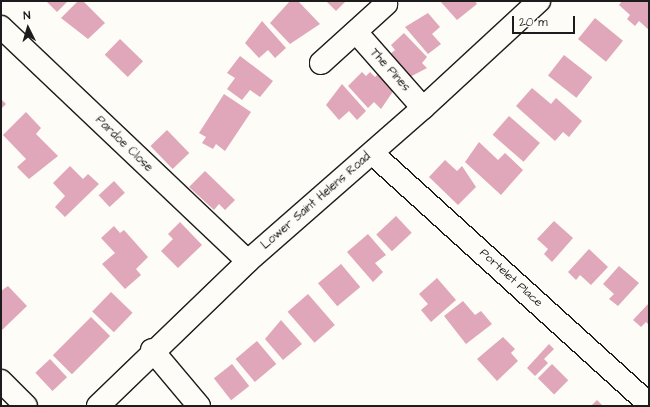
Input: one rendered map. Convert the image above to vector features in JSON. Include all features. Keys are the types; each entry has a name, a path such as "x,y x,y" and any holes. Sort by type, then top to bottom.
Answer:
{"street":[{"name":"Lower Saint Helens Road","path":"98,406 152,350 248,261 423,108 539,1"},
{"path":"321,63 386,4"},
{"name":"Pardoe Close","path":"1,27 248,261"},
{"name":"The Pines","path":"356,32 423,108"},
{"name":"Portelet Place","path":"372,153 649,404"},
{"path":"152,350 199,406"},
{"path":"1,381 26,406"}],"building":[{"path":"46,1 68,1 57,12"},
{"path":"78,1 83,1 105,23 88,39 61,18"},
{"path":"290,1 298,1 320,24 290,44 270,23"},
{"path":"326,1 346,1 336,11"},
{"path":"440,1 475,1 477,4 457,20"},
{"path":"622,1 649,1 649,30 639,21 635,26 627,19 630,15 619,5"},
{"path":"428,13 440,27 432,34 441,44 428,54 405,27"},
{"path":"595,18 623,41 606,62 578,39"},
{"path":"262,21 286,48 275,58 268,50 259,58 245,43"},
{"path":"404,33 427,57 422,63 427,68 408,78 388,56 395,50 391,45"},
{"path":"120,39 143,61 128,77 105,55"},
{"path":"564,55 592,77 576,98 548,75"},
{"path":"240,56 273,81 260,97 250,90 242,100 227,89 235,78 227,73"},
{"path":"362,72 366,76 370,72 375,77 379,73 394,90 381,109 374,102 368,108 348,86"},
{"path":"342,84 366,111 357,120 349,111 339,120 326,105"},
{"path":"532,88 551,104 556,98 582,121 569,137 563,132 555,141 516,106"},
{"path":"224,94 251,112 225,151 216,144 213,149 202,143 206,137 199,133"},
{"path":"1,99 6,104 1,109"},
{"path":"26,112 41,128 36,134 58,156 29,179 17,167 26,159 3,135"},
{"path":"509,116 540,143 524,162 493,135"},
{"path":"167,130 189,153 173,169 150,146"},
{"path":"479,142 498,160 505,153 523,170 501,195 465,162"},
{"path":"445,160 457,171 462,166 476,187 458,205 429,177"},
{"path":"70,166 83,179 88,174 99,184 65,217 55,207 65,196 53,183"},
{"path":"205,171 235,200 225,210 219,204 214,210 189,187"},
{"path":"114,181 125,193 110,207 99,195"},
{"path":"396,216 412,233 392,251 376,234"},
{"path":"554,221 573,238 552,262 544,254 548,249 537,239"},
{"path":"180,222 202,245 178,268 161,251 173,239 168,234"},
{"path":"114,226 120,233 124,230 148,257 136,269 141,275 125,289 102,264 115,253 101,238"},
{"path":"368,234 386,255 375,263 383,272 373,282 347,252"},
{"path":"589,249 608,267 591,285 580,275 576,280 568,272"},
{"path":"341,264 360,287 337,306 318,283"},
{"path":"619,266 639,283 618,306 609,299 614,294 603,284"},
{"path":"437,278 456,300 431,322 421,310 428,304 419,294"},
{"path":"8,286 27,306 1,331 1,291"},
{"path":"111,292 133,313 114,332 92,311"},
{"path":"308,294 335,325 315,343 288,312"},
{"path":"463,301 475,315 481,311 492,324 466,344 444,316"},
{"path":"649,303 649,325 646,322 641,327 633,320"},
{"path":"91,317 110,336 72,374 53,355"},
{"path":"281,320 302,344 283,360 265,339"},
{"path":"503,337 515,349 511,353 518,361 497,381 477,359"},
{"path":"257,341 276,364 255,382 236,359"},
{"path":"549,344 554,349 544,359 548,363 535,376 527,368"},
{"path":"50,359 67,377 52,391 35,373"},
{"path":"232,364 249,386 231,400 214,378"},
{"path":"552,364 568,380 554,394 538,378"},
{"path":"597,400 603,406 591,406"}]}
